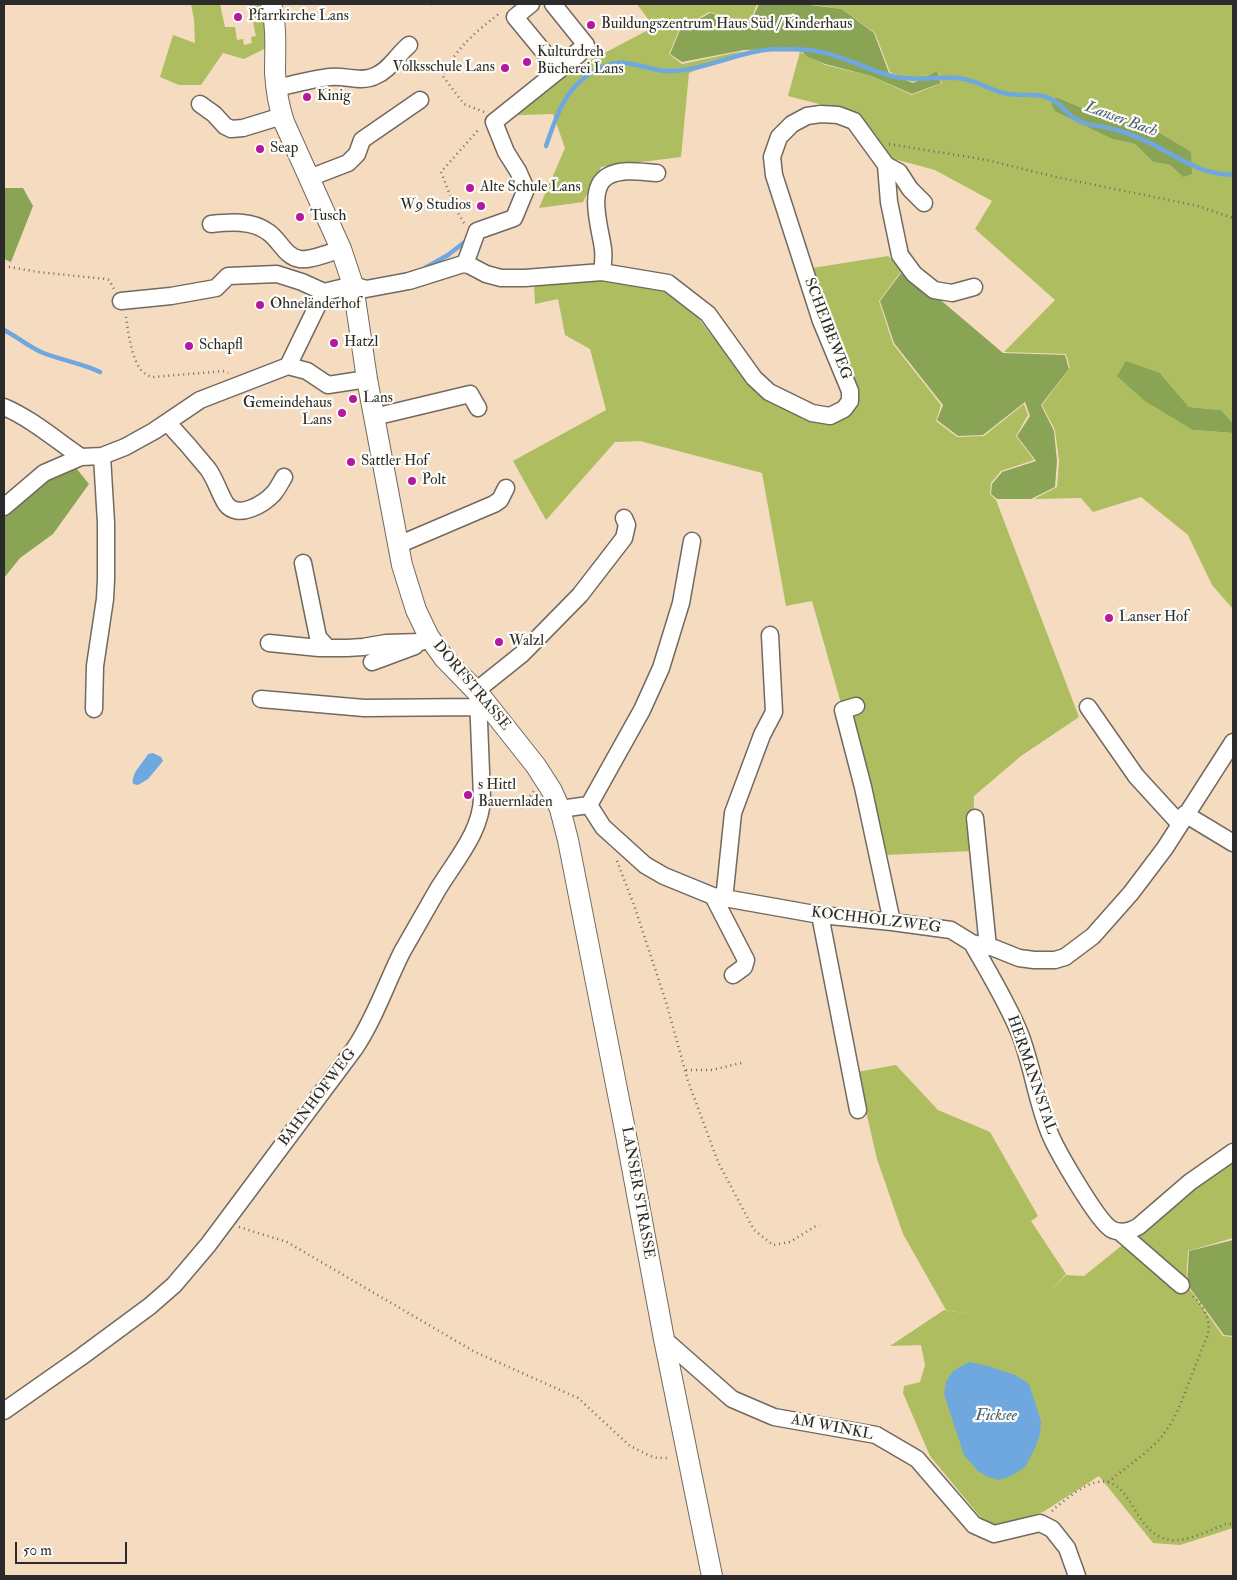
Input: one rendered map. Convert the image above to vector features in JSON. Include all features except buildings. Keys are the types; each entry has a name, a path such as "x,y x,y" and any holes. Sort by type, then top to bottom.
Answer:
{"main road":[{"name":"DORFSTRASSE","path":"271,4 276,29 275,73 282,116 341,249 353,285 367,379 402,565 425,639 444,658 478,705 536,766 552,791 560,809"},
{"name":"LANSER STRASSE","path":"560,809 568,840 626,1135 686,1455 712,1576"}],"street":[{"path":"532,4 515,17 557,68 586,45 553,4"},
{"path":"277,88 331,77 359,79 374,77 387,68 409,45"},
{"path":"121,301 171,296 216,288 228,276 247,275 276,274 302,282 324,292 353,285 366,289 419,278 465,264 477,231 514,218 526,189 518,171 506,152 496,121 579,54"},
{"path":"309,178 348,163 357,154 362,140 420,100"},
{"path":"200,104 231,129 243,128 282,116"},
{"name":"SCHEIBEWEG","path":"465,264 500,278 602,272 668,283 708,314 754,378 769,392 812,413 830,416 840,413 844,409 850,401 850,391 821,321 774,175 772,157 779,137 792,124 807,116 821,114 838,115 854,121 886,164 899,172 910,189 924,203"},
{"path":"886,164 889,202 900,255 914,274 934,290 952,293 974,287"},
{"path":"602,272 603,251 596,201 603,180 609,175 622,172 657,173"},
{"path":"211,224 240,222 263,229 270,232 289,254 298,259 307,259 341,249"},
{"path":"288,366 324,292"},
{"path":"4,507 20,495 40,475 81,457 102,456 135,442 200,400 288,366 307,371 328,385 367,379"},
{"path":"374,417 470,394 478,408"},
{"path":"4,407 16,412 81,457"},
{"path":"168,422 208,470 216,481 227,505 232,509 245,511 262,502 273,494 284,476"},
{"path":"94,709 95,666 105,599 106,579 106,523 102,456"},
{"path":"398,545 494,504 500,500 506,488"},
{"path":"478,705 482,686 522,654 586,588 624,538 627,525 624,518"},
{"path":"560,809 589,805 642,710 661,668 681,603 692,541"},
{"path":"303,563 318,638 327,647"},
{"path":"734,975 744,967 746,960 718,898 733,813 762,735 774,712 770,635"},
{"path":"270,643 327,647 363,647 425,639"},
{"path":"372,662 414,647 425,639"},
{"path":"261,699 364,708 478,705"},
{"path":"398,716 478,705"},
{"name":"BAHNHOFWEG","path":"4,1411 82,1357 163,1295 190,1268 360,1042 421,917 471,835 478,820 482,804 478,705"},
{"path":"856,706 843,710 863,787 892,922"},
{"path":"1088,707 1136,776 1182,818 1233,844"},
{"name":"KOCHHOLZWEG","path":"589,805 603,827 645,865 664,876 718,898 820,915 951,930 972,943 1019,958 1055,960 1066,956 1093,936 1131,893 1153,865 1233,742"},
{"path":"975,818 988,947"},
{"path":"820,915 858,1110"},
{"name":"HERMANNSTAL","path":"972,943 1009,1009 1021,1036 1049,1132 1070,1171 1103,1222 1111,1229 1120,1232 1182,1285"},
{"path":"1120,1232 1140,1226 1190,1182 1233,1152"},
{"name":"AM WINKL","path":"664,1339 732,1400 774,1417 876,1436 917,1459 974,1525 994,1534 1040,1523"},
{"path":"1040,1523 1052,1529 1067,1548 1077,1576"}],"path":[{"path":"432,4 435,8"},
{"path":"475,239 455,208 441,172 482,126 496,121 491,112 480,112 464,104 442,75 467,39 503,10"},
{"path":"868,139 931,152 987,160 1056,177 1198,206 1233,218"},
{"path":"4,266 38,272 106,279 111,283 121,301 133,353 139,368 147,376 225,371 243,384"},
{"path":"614,853 634,905 688,1081 718,1162 754,1230 773,1245 790,1242 818,1224"},
{"path":"686,1070 712,1070 745,1062"},
{"path":"225,1221 287,1242 476,1352 578,1398 630,1446 640,1452 657,1458 686,1455"},
{"path":"1108,1482 1146,1453 1160,1439 1170,1425 1178,1410 1208,1334 1210,1325 1203,1308 1182,1285"},
{"path":"1040,1523 1056,1507 1086,1486 1099,1482 1108,1482 1121,1489 1147,1528 1160,1538 1179,1540 1226,1524 1233,1524"}],"green space":[{"path":"191,4 220,4 225,27 235,27 237,40 243,39 244,45 252,43 251,37 256,36 249,4 261,4 266,36 264,49 244,59 223,53 201,85 179,85 160,77 173,35 195,43"},
{"path":"637,4 757,4 750,23 709,12 679,30 669,54 682,64 743,51 689,73 681,157 601,167 583,202 539,208 565,148 553,114 492,116 574,69 654,27"},
{"path":"759,4 803,4 842,9 874,33 889,73 913,83 937,71 941,83 912,94 871,76 825,64 808,57 802,52 790,49 744,50 682,62 670,54 680,30 710,13 750,24"},
{"path":"808,4 1233,4 1233,423 1221,410 1189,407 1160,373 1193,430 1233,433 1233,609 1212,585 1188,535 1141,497 1093,512 1081,498 1034,499 1057,487 1059,461 1055,430 1042,405 1070,368 1066,354 1004,352 1055,300 975,229 992,201 935,170 887,157 858,114 788,96 800,52 825,65 871,76 912,95 942,83 937,71 913,82 890,72 875,33 842,9","holes":["1056,97 1094,113 1139,120 1183,177 1170,165 1153,162 1135,144 1112,139 1056,112"]},
{"path":"1056,97 1094,113 1138,120 1191,152 1192,174 1183,177 1170,165 1153,162 1135,144 1112,139 1056,112 1051,104"},
{"path":"4,188 23,188 33,206 11,262 4,259"},
{"path":"888,256 903,269 879,301 893,344 941,405 936,421 957,437 984,436 1024,404 1028,415 1016,436 1034,460 1001,471 991,483 990,494 996,500 1079,717 1021,756 974,796 973,851 884,855 812,601 786,606 762,473 640,441 615,442 546,520 513,461 606,410 590,349 565,335 558,299 535,304 534,284 601,280 660,288 698,318 751,385 796,411 853,406 806,269"},
{"path":"904,269 1003,353 1065,355 1069,369 1041,405 1054,431 1057,461 1055,487 1031,499 997,499 991,494 992,484 1002,472 1036,461 1017,436 1030,416 1025,402 983,435 958,436 937,420 943,405 894,343 880,301"},
{"path":"1126,361 1160,373 1189,407 1221,410 1233,423 1233,433 1193,430 1145,401 1117,376"},
{"path":"76,468 89,484 53,534 20,558 4,578 4,510 39,482"},
{"path":"896,1065 938,1110 990,1132 1038,1216 1031,1221 1066,1274 1047,1294 1066,1275 1084,1276 1233,1156 1233,1238 1188,1251 1186,1284 1223,1336 1233,1337 1233,1528 1180,1545 1153,1543 1099,1476 1043,1512 998,1526 982,1519 930,1456 903,1393 904,1386 920,1382 925,1365 921,1345 890,1346 944,1310 987,1317 946,1310 903,1234 877,1159 857,1072"},
{"path":"1233,1240 1233,1336 1224,1335 1187,1284 1189,1251"}],"water":[{"path":"153,753 161,757 163,761 148,779 138,785 133,784 138,768 148,754"},
{"name":"Ficksee","path":"969,1362 1015,1375 1029,1384 1041,1421 1040,1434 1036,1446 1025,1467 1013,1475 999,1480 988,1477 978,1471 964,1455 944,1394 946,1382 953,1371"}],"waterway":[{"name":"Lanser Bach","path":"546,146 555,120 566,98 582,80 605,66 622,63 664,71 686,70 764,50 796,49 826,53 896,77 911,79 957,78 977,83 1002,93 1046,97 1079,121 1115,129 1134,136 1201,169 1233,175"},
{"name":"Lanser Bach","path":"425,268 448,255 466,241"},
{"name":"Lanser Bach","path":"4,330 41,352 100,372"}],"place":[{"name":"Pfarrkirche Lans","path":"238,17"},
{"name":"Buildungszentrum Haus Süd / Kinderhaus","path":"591,25"},
{"name":"Kulturdreh Bücherei Lans","path":"527,62"},
{"name":"Volksschule Lans","path":"505,68"},
{"name":"Kinig","path":"307,97"},
{"name":"Seap","path":"260,149"},
{"name":"Alte Schule Lans","path":"470,188"},
{"name":"W9 Studios","path":"481,206"},
{"name":"Tusch","path":"300,217"},
{"name":"Ohneländerhof","path":"260,305"},
{"name":"Hatzl","path":"334,343"},
{"name":"Schapfl","path":"189,346"},
{"name":"Lans","path":"353,399"},
{"name":"Gemeindehaus Lans","path":"342,413"},
{"name":"Sattler Hof","path":"351,462"},
{"name":"Polt","path":"412,481"},
{"name":"Lanser Hof","path":"1109,618"},
{"name":"Walzl","path":"499,642"},
{"name":"s Hittl Bauernladen","path":"468,795"}]}
